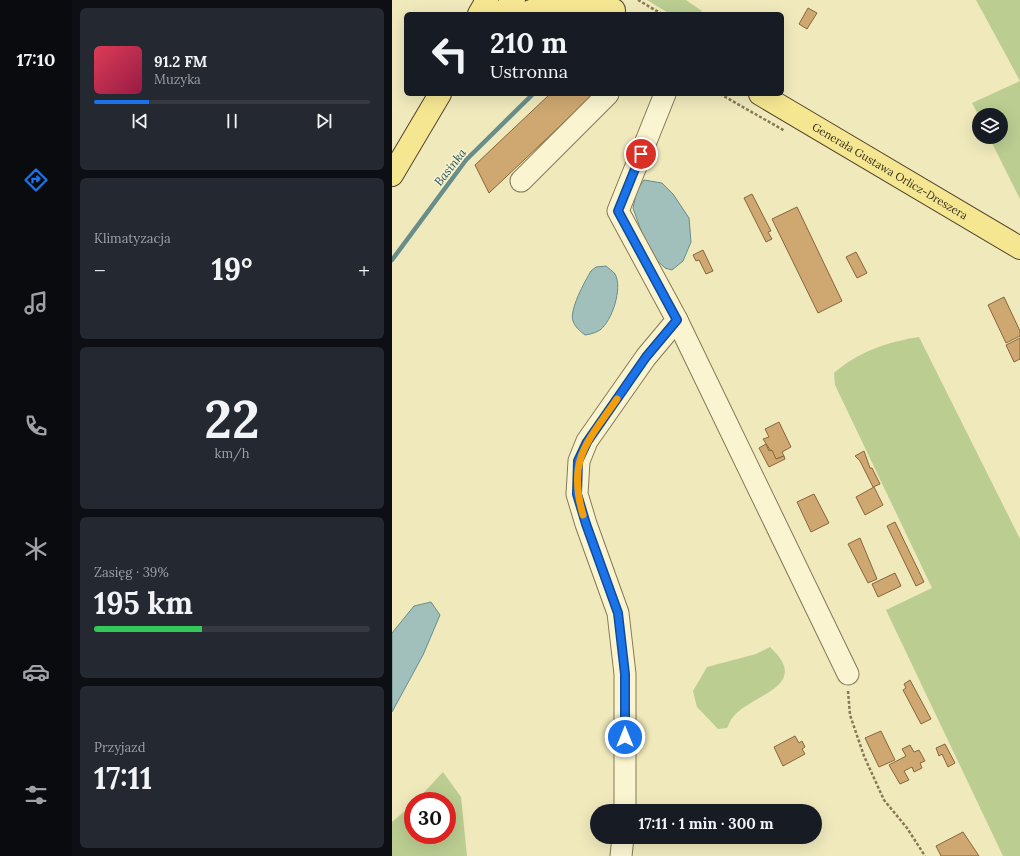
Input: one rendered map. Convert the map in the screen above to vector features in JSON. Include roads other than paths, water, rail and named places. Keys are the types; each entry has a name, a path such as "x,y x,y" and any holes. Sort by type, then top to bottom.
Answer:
{"main road":[{"path":"471,12 474,0"},
{"path":"480,12 487,0"},
{"path":"503,12 514,0"},
{"path":"593,0 623,6"},
{"path":"530,12 546,6 561,5 623,6"},
{"path":"392,174 439,96"},
{"name":"Generała Gustawa Orlicz-Dreszera","path":"763,96 1020,248"}],"street":[{"path":"521,181 606,96"},
{"path":"663,96 618,211 677,320 848,674"},
{"path":"625,804 625,674 618,613 586,524 577,494 578,461 587,442 637,370 677,320"},
{"path":"621,856 623,844"}],"water":[{"path":"644,180 662,183 673,194 689,218 691,242 683,261 672,270 665,268 649,253 633,208 637,190"},
{"path":"606,266 615,274 617,280 618,287 615,304 609,319 604,326 596,332 585,335 576,327 573,321 572,316 575,303 591,271 596,267"},
{"path":"431,602 440,615 423,655 392,712 392,633 414,606"}],"waterway":[{"name":"Basinka","path":"392,260 466,160 531,96"}]}
